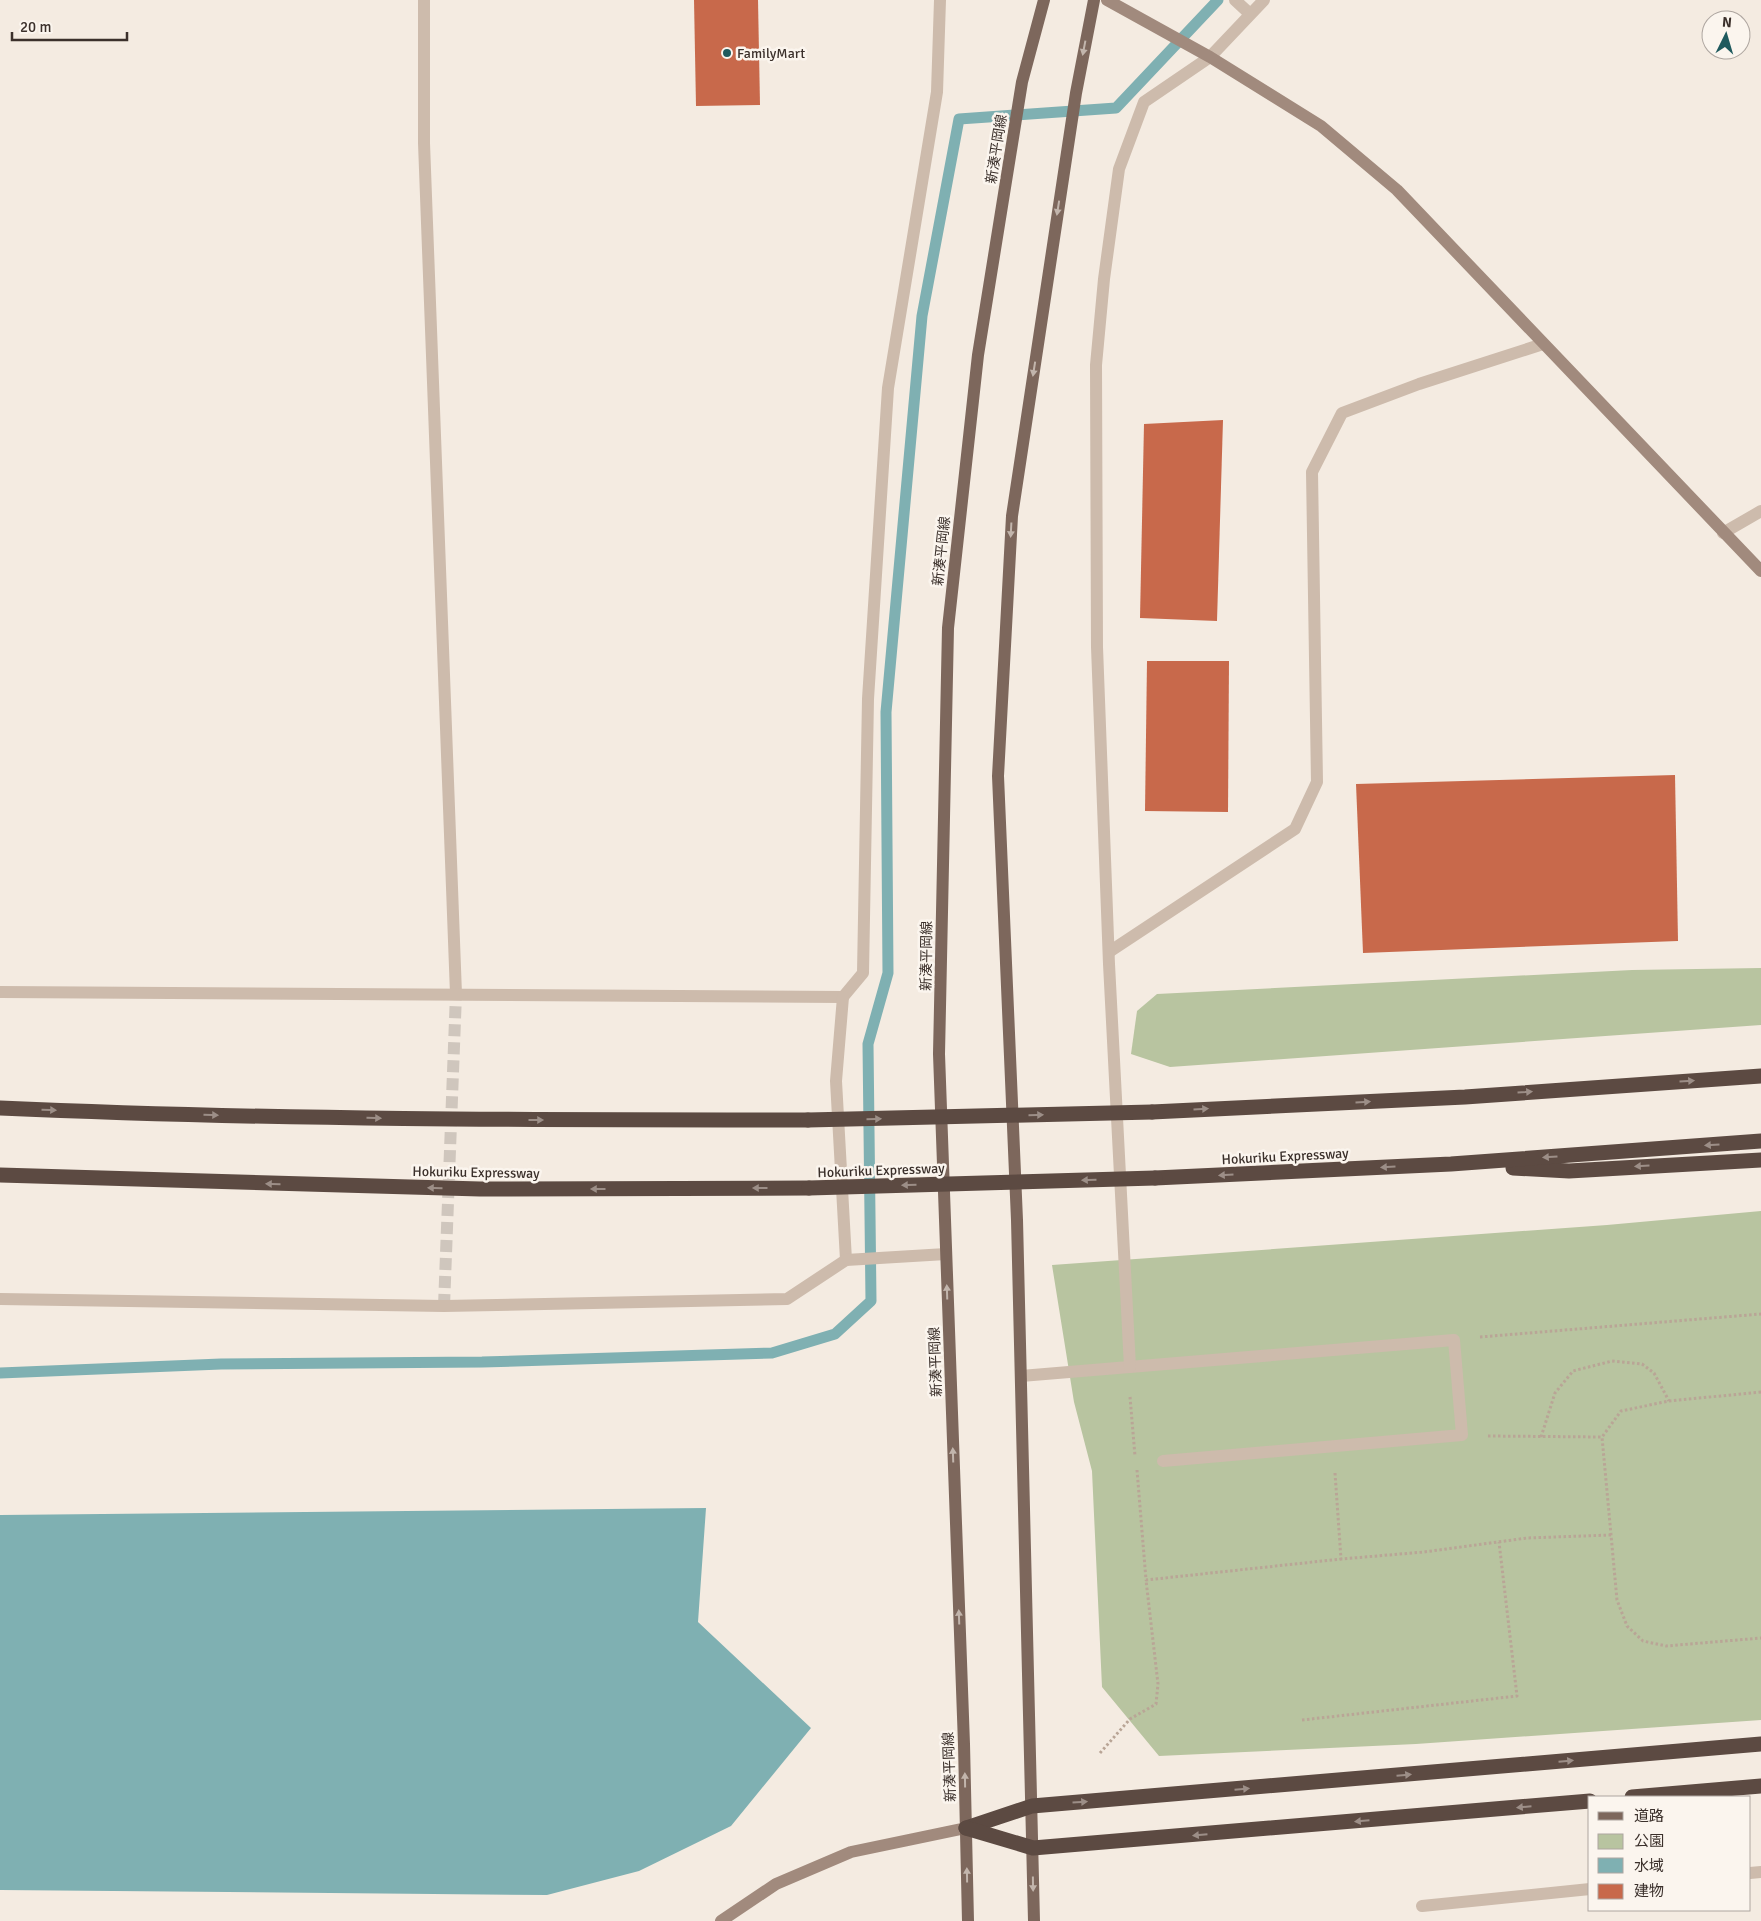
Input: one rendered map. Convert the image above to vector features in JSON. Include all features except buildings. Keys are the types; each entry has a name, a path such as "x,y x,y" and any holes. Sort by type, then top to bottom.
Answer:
{"highway":[{"path":"0,1108 119,1113 480,1120 808,1120 1152,1112 1465,1097 1761,1076"},
{"name":"Hokuriku Expressway","path":"0,1175 480,1189 809,1188 1155,1178 1451,1164 1761,1141"},
{"path":"1451,1164 1569,1171 1761,1160"},
{"path":"966,1828 1032,1806 1761,1744"},
{"path":"1644,1796 1761,1786"},
{"path":"966,1828 1033,1848 1588,1801"}],"main road":[{"name":"新湊平岡線","path":"968,1921 939,1054 948,628 980,345 1022,82 1044,0"},
{"path":"1034,1921 1021,1376 998,776 1012,516 1076,93 1094,0"}],"street":[{"path":"424,0 424,142 456,994"},
{"path":"846,1260 836,1081 843,997 864,973 868,699 888,388 937,92 940,0"},
{"path":"1107,0 1210,57 1321,126 1397,190 1761,572"},
{"path":"1130,1367 1109,952 1097,647 1096,366 1104,279 1119,169 1144,102 1210,57 1242,7 1264,0"},
{"path":"1109,952 1295,829 1317,782 1312,472 1342,413 1419,384 1543,344"},
{"path":"1723,533 1761,511"},
{"path":"0,992 843,997"},
{"path":"0,1299 444,1306 787,1299 846,1260 946,1254"},
{"path":"1021,1376 1454,1340 1462,1436 1163,1461"},
{"path":"721,1921 776,1884 851,1852 966,1828"},
{"path":"1422,1906 1588,1889"}],"path":[{"path":"1454,1340 1761,1314"},
{"path":"1541,1437 1555,1393 1573,1371 1612,1361 1642,1364 1654,1373 1669,1401"},
{"path":"1761,1392 1669,1401 1621,1411 1602,1437 1617,1600 1627,1626 1643,1640 1666,1646 1761,1638"},
{"path":"1100,1752 1130,1719 1156,1704 1158,1684 1146,1580 1130,1397"},
{"path":"1462,1436 1602,1437"},
{"path":"1333,1446 1341,1559"},
{"path":"1146,1580 1424,1552 1527,1538 1611,1535"},
{"path":"1302,1720 1516,1696 1500,1542"}],"green space":[{"path":"1761,968 1761,1025 1170,1067 1131,1054 1137,1011 1157,994 1632,970"},
{"path":"1761,1211 1761,1720 1416,1744 1159,1756 1102,1687 1092,1471 1074,1402 1052,1265 1607,1225"}],"water":[{"path":"706,1508 698,1622 811,1728 731,1826 639,1871 547,1895 0,1890 0,1515"}],"waterway":[{"path":"0,1373 221,1364 482,1362 772,1353 835,1334 871,1301 868,1044 888,973 886,712 922,316 959,119 1116,108 1218,0"}],"tunnel":[{"path":"444,1306 456,994"}],"place":[{"name":"FamilyMart","path":"727,53"}]}
